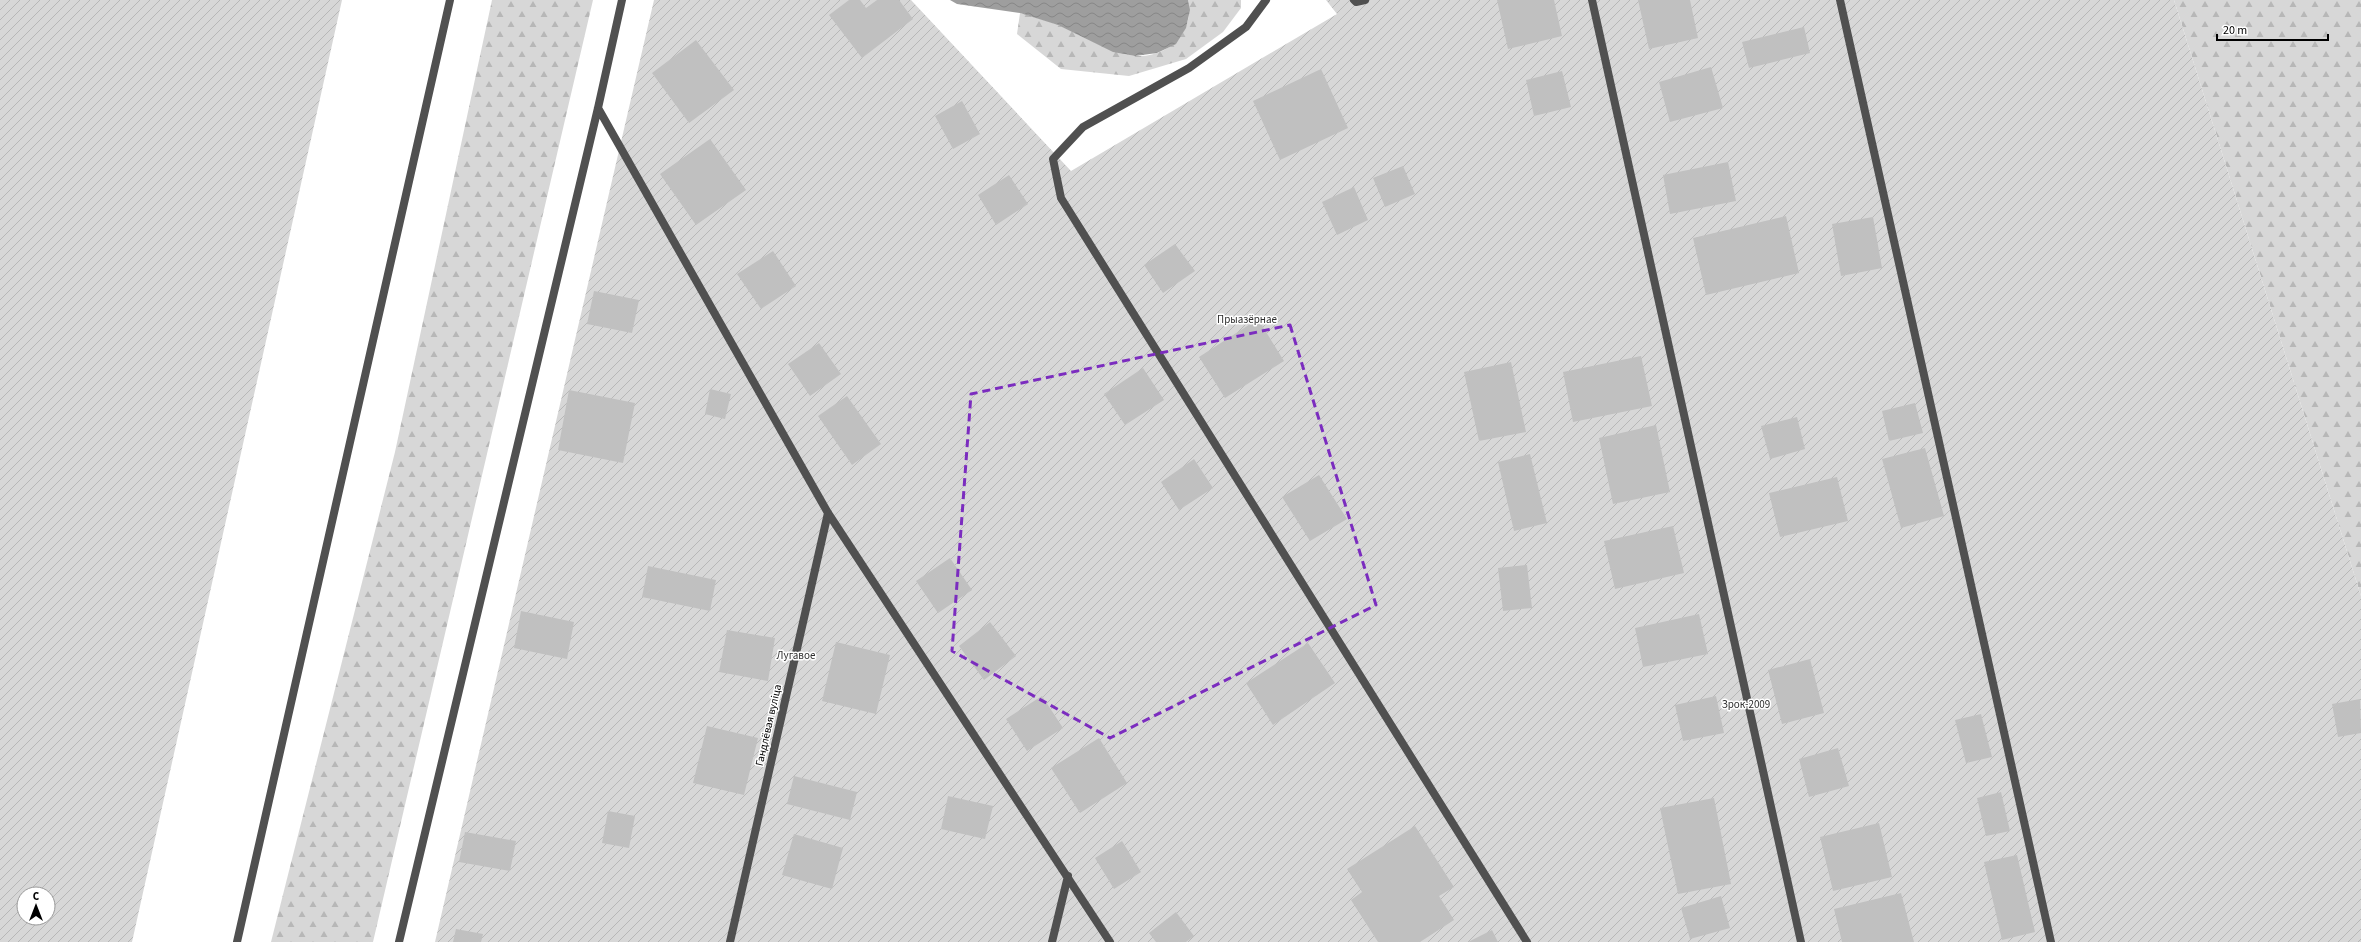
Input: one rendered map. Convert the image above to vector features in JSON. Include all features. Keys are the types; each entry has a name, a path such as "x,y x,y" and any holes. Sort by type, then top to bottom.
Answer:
{"lane":[{"path":"237,942 450,0"},
{"path":"399,942 598,108 622,0"},
{"path":"1266,0 1246,27 1189,68 1083,127 1053,159 1061,198 1527,942"},
{"path":"1354,0 1356,2 1365,0"},
{"path":"1592,0 1801,942"},
{"path":"1840,0 2051,942"},
{"path":"598,108 828,514 1068,876 1110,942"},
{"name":"Гандлёвая вуліца","path":"730,942 828,514"},
{"path":"1052,942 1068,876"}],"highlighted area":[{"path":"1290,325 1376,605 1110,738 952,651 971,394"}],"green space":[{"path":"0,0 342,0 132,942 0,942"},
{"path":"492,0 593,0 373,942 271,942 395,452"},
{"path":"654,0 911,0 1071,171 1337,14 1326,0 2174,0 2361,596 2361,942 435,942"},
{"path":"1188,0 1241,0 1241,8 1223,32 1186,59 1129,76 1061,69 1017,34 1020,13 1058,25 1110,50 1137,56 1150,55 1173,45 1178,39 1185,28 1188,19"},
{"path":"2174,0 2361,0 2361,596"}],"water":[{"path":"950,0 1188,0 1190,10 1186,28 1176,44 1157,53 1135,56 1113,52 1058,25 1020,13 957,4"}],"building":[{"path":"849,0 860,0 866,8 877,0 899,0 913,19 862,58 829,15"},
{"path":"1497,0 1554,0 1562,36 1508,49"},
{"path":"1638,0 1690,0 1698,38 1649,49"},
{"path":"1804,27 1810,53 1749,68 1742,42"},
{"path":"696,40 734,90 689,123 652,73"},
{"path":"1711,67 1723,108 1670,122 1659,82"},
{"path":"1321,69 1348,128 1280,160 1253,101"},
{"path":"1562,71 1571,107 1534,116 1526,80"},
{"path":"962,101 980,134 953,149 935,116"},
{"path":"710,139 746,190 696,225 660,174"},
{"path":"1728,162 1736,201 1670,214 1663,175"},
{"path":"1403,166 1415,194 1385,207 1373,178"},
{"path":"1009,175 1028,204 996,225 978,195"},
{"path":"1354,187 1368,220 1337,235 1322,202"},
{"path":"1786,216 1799,273 1706,295 1693,238"},
{"path":"1873,217 1882,268 1841,276 1832,224"},
{"path":"1175,244 1195,271 1163,293 1144,265"},
{"path":"773,251 796,286 761,309 737,274"},
{"path":"594,291 639,300 632,333 587,324"},
{"path":"1258,319 1284,361 1225,398 1199,357"},
{"path":"819,343 841,374 810,396 788,364"},
{"path":"1641,356 1652,406 1573,422 1563,372"},
{"path":"1511,362 1526,432 1479,441 1464,372"},
{"path":"1143,368 1164,400 1125,425 1104,394"},
{"path":"710,389 731,394 725,419 705,414"},
{"path":"569,390 635,403 623,463 558,450"},
{"path":"847,396 881,444 852,465 818,416"},
{"path":"1915,403 1923,433 1889,441 1882,411"},
{"path":"1797,417 1805,449 1770,459 1761,426"},
{"path":"1656,425 1670,492 1613,504 1599,438"},
{"path":"1925,448 1944,516 1901,528 1882,459"},
{"path":"1530,454 1547,523 1514,531 1498,462"},
{"path":"1194,459 1213,488 1179,510 1161,482"},
{"path":"1319,475 1347,519 1310,541 1282,497"},
{"path":"1837,477 1848,521 1780,537 1769,493"},
{"path":"1673,526 1684,573 1615,589 1604,541"},
{"path":"950,558 972,590 938,613 916,581"},
{"path":"1527,565 1532,608 1503,611 1498,568"},
{"path":"648,566 716,580 710,611 642,597"},
{"path":"521,611 574,622 567,659 514,648"},
{"path":"1699,614 1708,654 1643,667 1635,628"},
{"path":"990,622 1016,656 984,680 959,646"},
{"path":"727,630 775,638 768,681 719,672"},
{"path":"836,642 890,655 876,714 822,701"},
{"path":"1308,643 1335,683 1273,725 1246,683"},
{"path":"1810,659 1824,713 1782,724 1768,670"},
{"path":"1042,696 1063,728 1027,751 1006,719"},
{"path":"1716,696 1724,733 1683,741 1675,705"},
{"path":"2360,699 2361,733 2338,737 2332,704"},
{"path":"1981,714 1992,757 1966,763 1955,720"},
{"path":"707,726 758,738 744,795 693,783"},
{"path":"1099,738 1127,783 1080,813 1051,768"},
{"path":"1838,748 1849,786 1809,797 1799,759"},
{"path":"794,776 857,792 850,820 787,804"},
{"path":"2001,792 2010,831 1986,836 1977,798"},
{"path":"948,796 993,806 985,839 941,829"},
{"path":"1714,798 1731,884 1678,894 1660,808"},
{"path":"608,811 635,816 629,848 602,843"},
{"path":"1879,823 1892,877 1833,891 1820,837"},
{"path":"1415,826 1454,887 1439,896 1454,920 1420,942 1378,942 1351,900 1362,892 1347,869"},
{"path":"465,832 516,841 510,871 459,862"},
{"path":"794,834 843,848 832,889 782,875"},
{"path":"1122,841 1141,872 1114,889 1095,858"},
{"path":"2017,855 2035,932 2002,940 1984,862"},
{"path":"1901,893 1914,942 1842,942 1834,909"},
{"path":"1721,896 1730,928 1690,939 1681,908"},
{"path":"1176,912 1194,936 1186,942 1156,942 1149,933"},
{"path":"456,929 483,934 481,942 453,942"},
{"path":"1492,930 1498,942 1468,942"}],"park label":[{"name":"Прыазёрнае","path":"1247,319"},
{"name":"Лугавое","path":"796,655"},
{"name":"Зрок-2009","path":"1746,704"}]}
